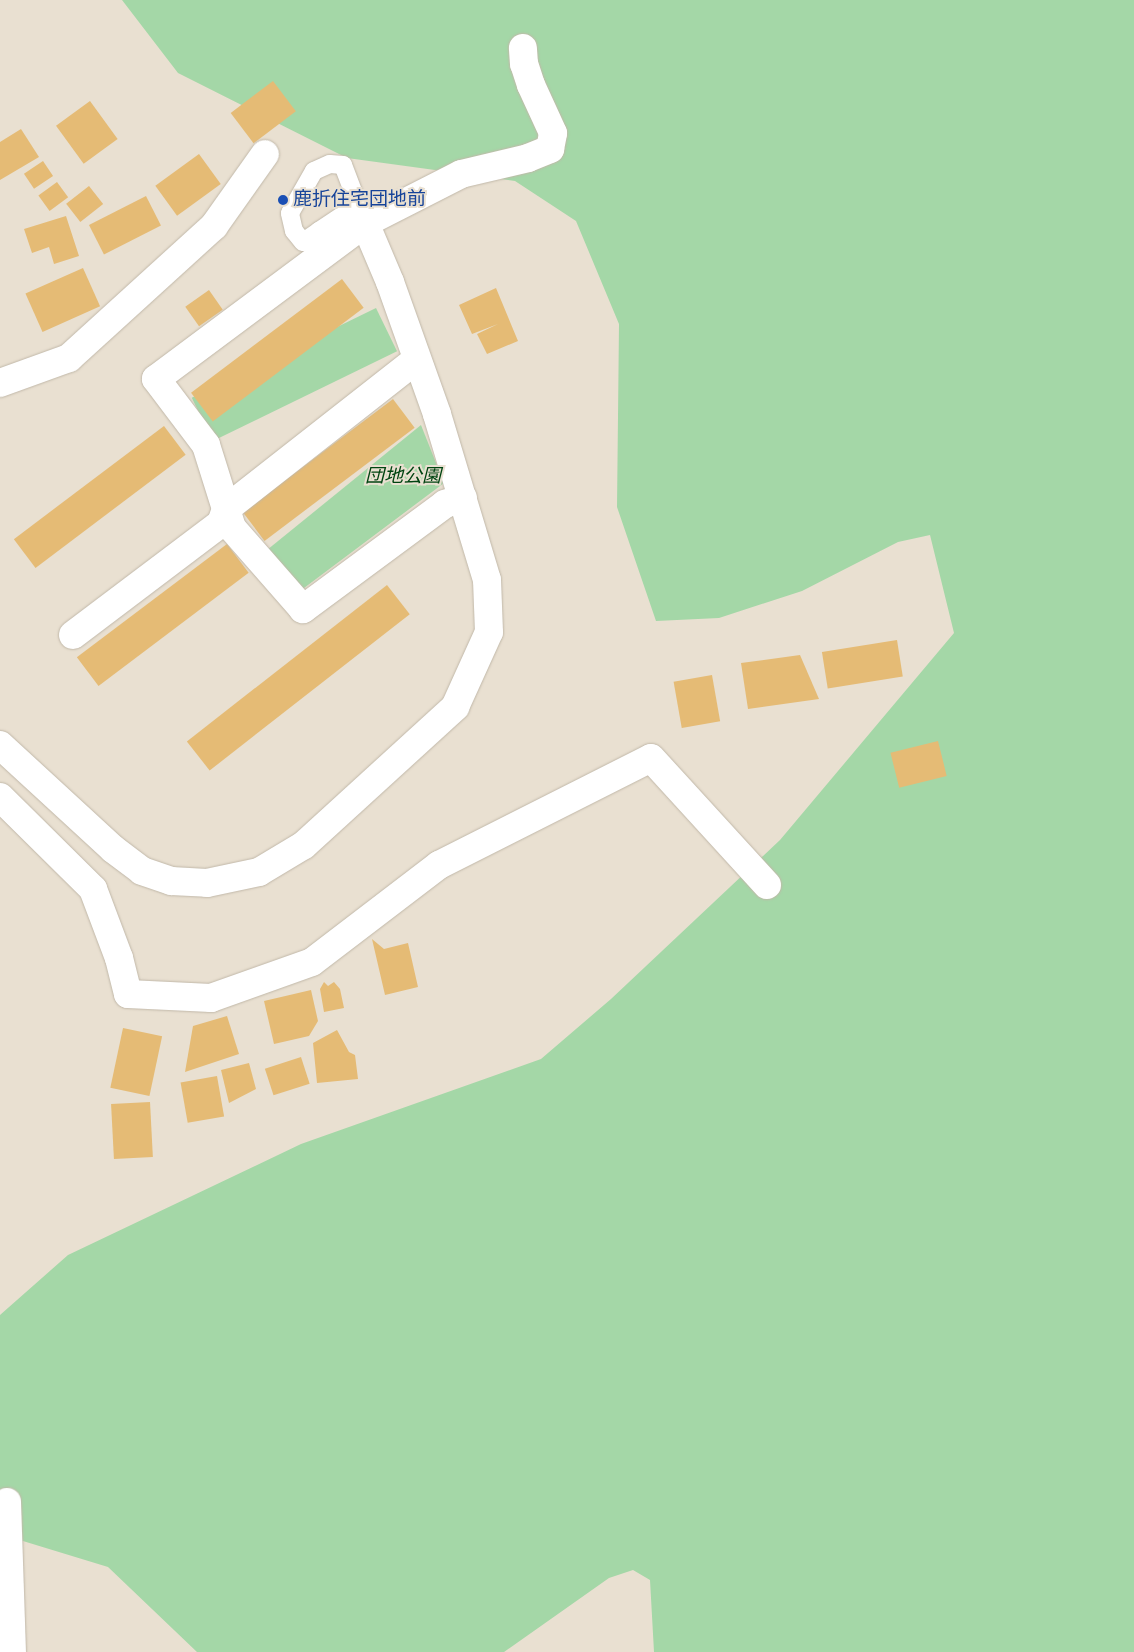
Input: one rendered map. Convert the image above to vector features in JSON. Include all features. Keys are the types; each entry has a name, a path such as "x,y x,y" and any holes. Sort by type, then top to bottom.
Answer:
{"street":[{"path":"463,498 445,504 303,609 232,528 206,446 156,379 324,241 362,214 462,174 528,158 550,148 553,133 526,71 523,48"},
{"path":"0,383 69,358 214,226 266,154"},
{"path":"0,745 113,849 142,870 171,881 207,883 259,872 282,860 304,845 455,707 469,680 489,632 487,580 463,498 390,282 362,214"},
{"path":"73,635 221,523 226,508 416,360"},
{"path":"0,796 94,888 119,958 128,994 210,998 312,962 439,865 651,758 767,885"},
{"path":"7,1502 12,1652"}],"lane":[{"path":"324,241 303,242 294,231 290,214 314,171 330,164 343,165 362,214"}],"green space":[{"path":"122,0 1134,0 1134,1652 654,1652 650,1580 633,1570 609,1578 504,1652 197,1652 108,1567 0,1534 0,1315 68,1255 301,1144 541,1059 611,999 780,840 954,633 930,535 898,542 802,591 719,618 656,621 617,507 619,324 576,221 515,181 347,158 178,73"},
{"path":"376,308 397,351 213,441 192,398"},
{"name":"団地公園","path":"421,425 444,483 300,591 267,550"}],"building":[{"path":"273,81 296,111 254,143 231,113"},
{"path":"90,101 118,139 84,164 56,126"},
{"path":"21,129 39,157 0,180 0,142"},
{"path":"199,154 221,184 177,216 155,186"},
{"path":"43,161 53,176 34,189 24,174"},
{"path":"57,182 68,197 50,211 38,196"},
{"path":"89,186 103,204 80,222 66,204"},
{"path":"146,196 161,225 104,254 89,225"},
{"path":"66,216 79,256 54,264 49,247 32,253 24,229"},
{"path":"83,268 100,306 43,332 25,294"},
{"path":"342,279 364,308 213,421 191,393"},
{"path":"496,288 518,341 487,354 477,334 498,324 472,334 459,305"},
{"path":"209,290 223,310 199,326 185,307"},
{"path":"393,399 415,428 265,541 243,512"},
{"path":"164,426 186,455 36,568 14,539"},
{"path":"227,544 249,573 99,686 77,657"},
{"path":"387,585 410,614 210,771 187,741"},
{"path":"897,640 903,677 828,688 822,652"},
{"path":"800,655 819,699 748,709 741,663"},
{"path":"712,675 720,721 682,728 674,682"},
{"path":"938,741 947,776 899,788 890,753"},
{"path":"372,939 384,949 408,943 418,987 385,995"},
{"path":"324,982 328,986 334,982 340,989 344,1008 324,1012 320,989"},
{"path":"311,990 318,1021 309,1036 274,1044 264,1001"},
{"path":"227,1016 239,1054 185,1072 193,1026"},
{"path":"123,1028 162,1036 149,1096 110,1088"},
{"path":"337,1030 349,1052 355,1055 358,1079 317,1083 313,1043"},
{"path":"301,1057 310,1084 274,1095 265,1069"},
{"path":"249,1063 256,1089 229,1103 221,1070"},
{"path":"217,1076 224,1116 188,1123 181,1082"},
{"path":"150,1102 153,1157 114,1159 111,1104"}],"place":[{"name":"鹿折住宅団地前","path":"283,200"}]}
